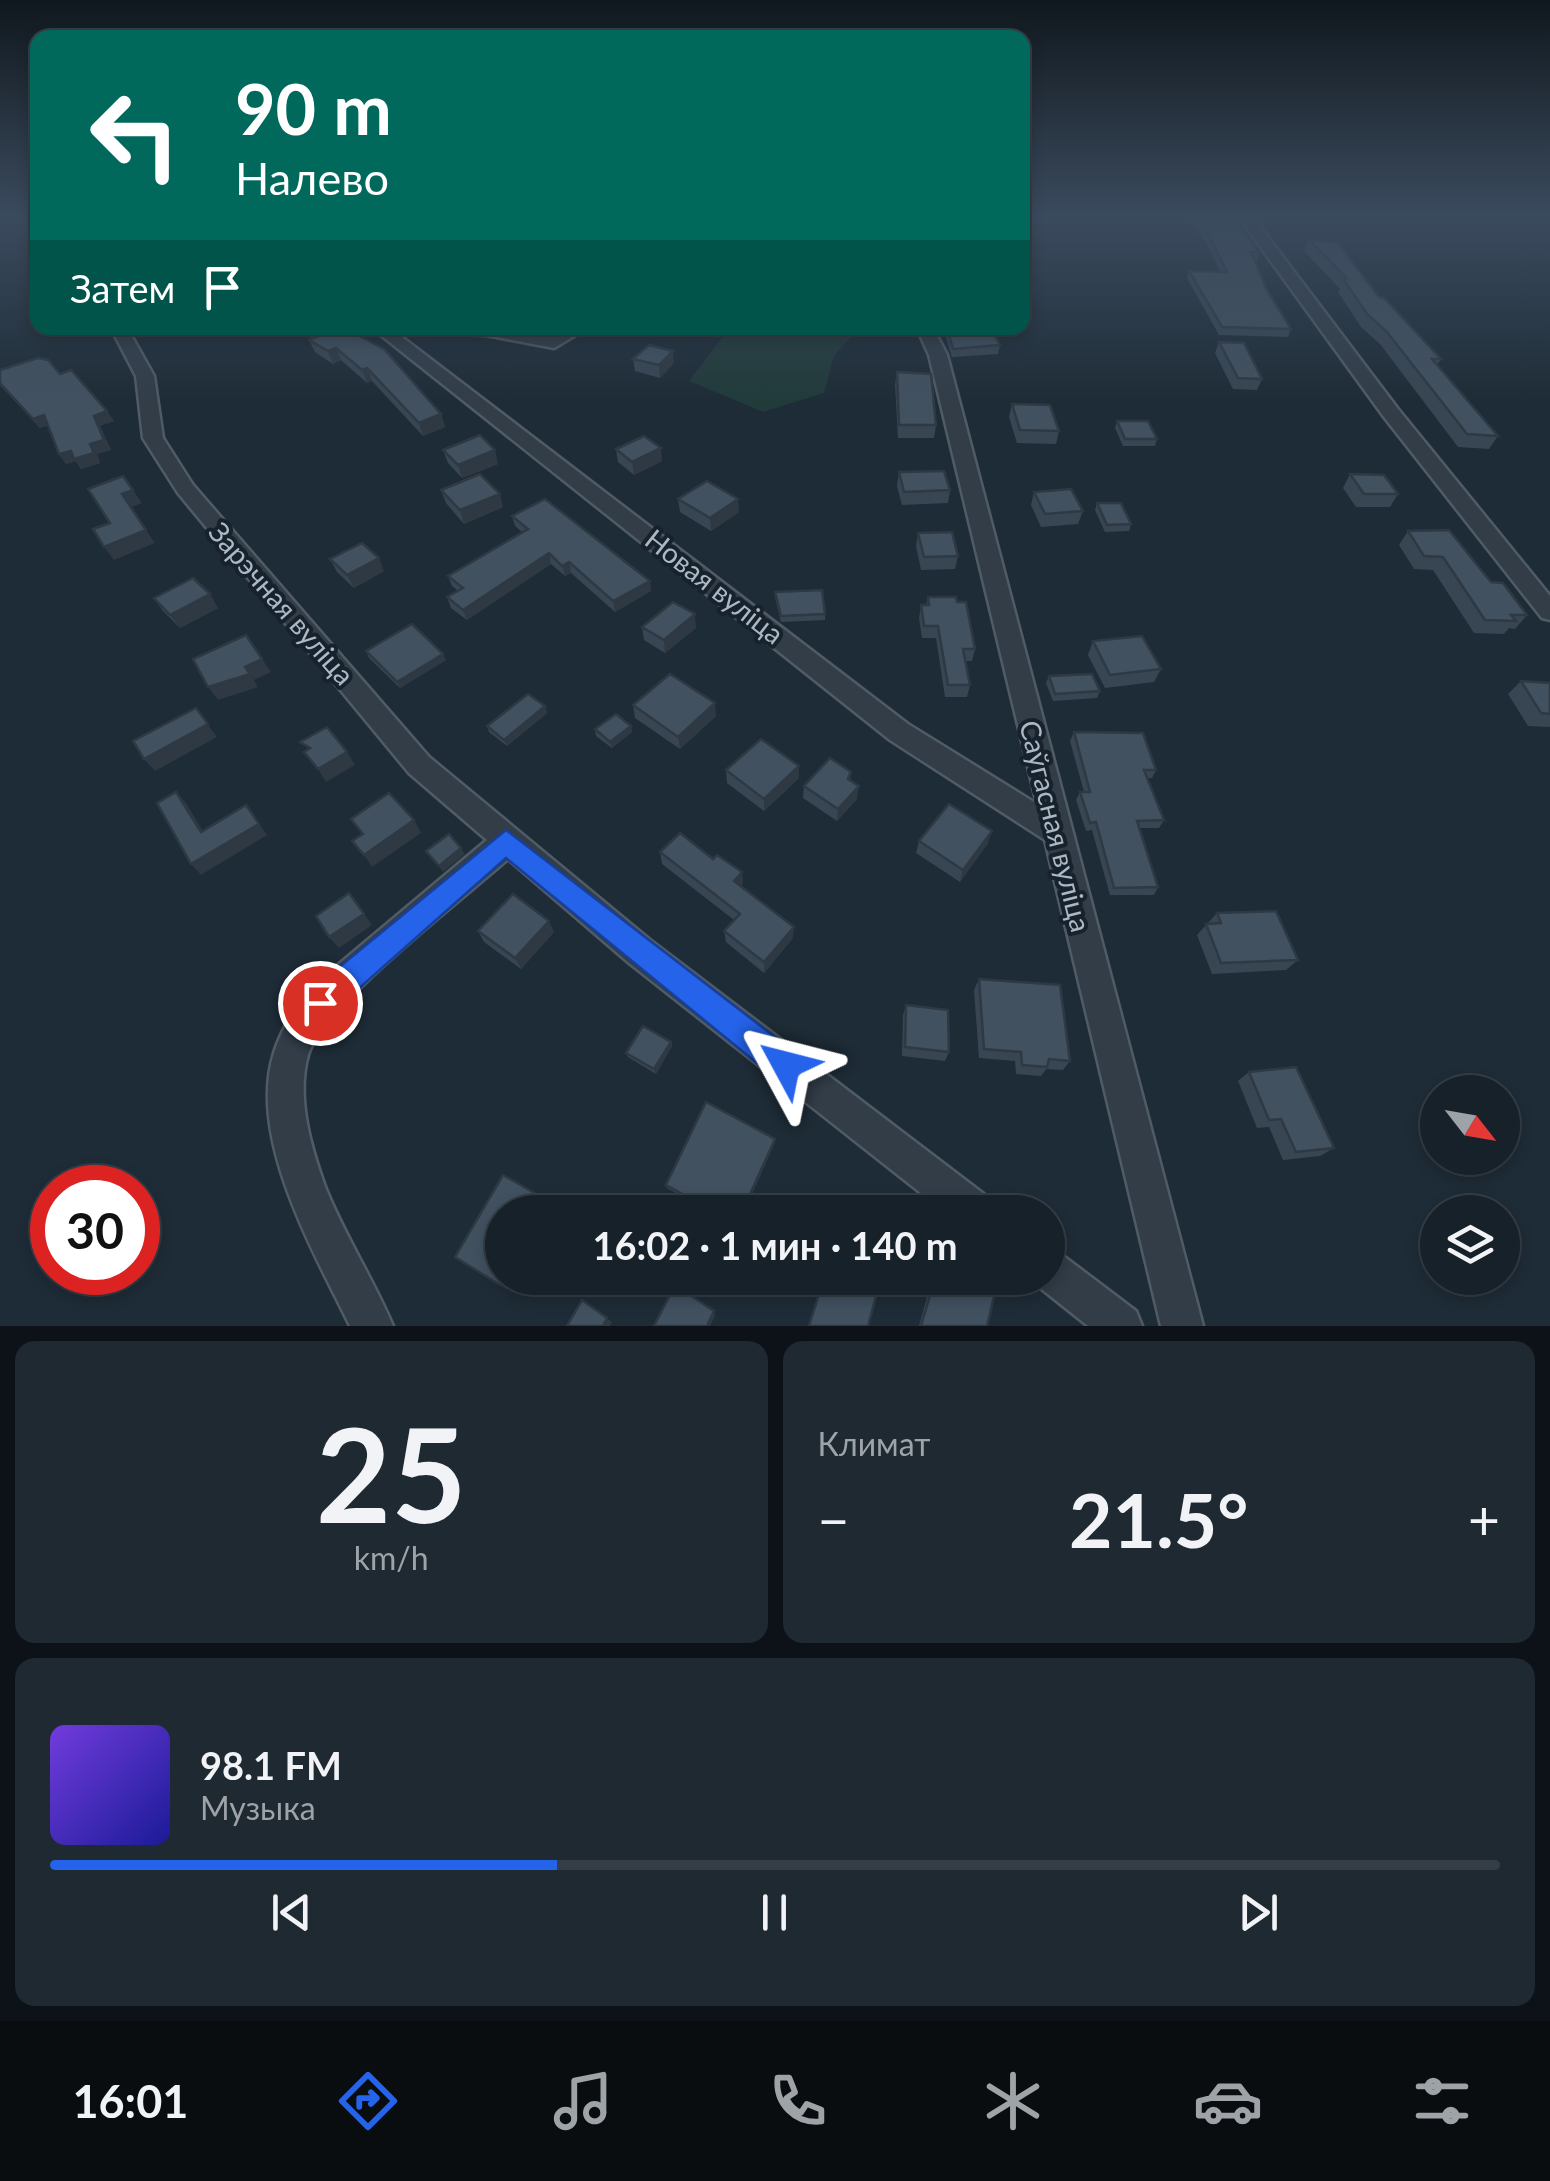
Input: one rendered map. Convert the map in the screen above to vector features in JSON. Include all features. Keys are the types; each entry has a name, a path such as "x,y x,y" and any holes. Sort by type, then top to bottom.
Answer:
{"street":[{"path":"1290,278 1391,413 1550,612"},
{"name":"Зарэчная вуліца","path":"123,335 145,376 153,438 185,490 420,765 506,842"},
{"name":"Новая вуліца","path":"389,335 900,732 1058,832"},
{"path":"512,335 554,343 567,335"},
{"name":"Саўгасная вуліца","path":"929,335 943,374 1182,1326"},
{"path":"372,1326 305,1190 286,1102 289,1060 300,1032 320,1003 506,842 953,1195"},
{"path":"1065,1282 1121,1326"}],"green space":[{"path":"724,335 853,335 834,356 824,393 763,412 689,381"}],"building":[{"path":"1193,278 1262,278 1291,329 1222,327"},
{"path":"1364,278 1384,298 1441,359 1432,359 1498,436 1467,434 1387,332 1367,314 1344,280"},
{"path":"357,335 384,349 441,414 419,423 367,368 362,370 336,348 328,351 309,340"},
{"path":"949,335 995,335 1000,345 953,349"},
{"path":"1219,342 1244,343 1262,379 1238,378"},
{"path":"649,345 673,351 659,365 633,359"},
{"path":"38,358 48,360 60,374 71,370 107,411 94,416 104,440 90,444 94,453 74,459 71,451 59,454 44,415 33,419 0,383 0,370"},
{"path":"897,372 931,374 936,425 899,425"},
{"path":"1012,404 1050,405 1059,431 1020,430"},
{"path":"1117,421 1148,421 1157,439 1125,439"},
{"path":"480,435 495,450 458,465 443,450"},
{"path":"644,436 661,448 632,462 616,449"},
{"path":"944,471 950,490 904,492 899,472"},
{"path":"480,474 500,494 460,510 441,490"},
{"path":"1350,474 1384,475 1398,494 1364,494"},
{"path":"123,476 133,490 122,494 146,530 104,547 93,529 110,523 88,489"},
{"path":"707,481 738,499 710,518 678,499"},
{"path":"1071,489 1083,511 1045,514 1034,492"},
{"path":"545,499 650,581 613,601 569,562 562,566 549,553 463,610 447,597 463,588 448,576 528,529 512,516"},
{"path":"1097,503 1121,503 1131,524 1107,525"},
{"path":"1449,530 1491,582 1503,583 1527,615 1511,615 1516,621 1485,620 1443,557 1424,556 1408,531"},
{"path":"952,532 958,556 924,557 918,533"},
{"path":"362,543 379,558 347,575 330,559"},
{"path":"193,578 210,594 170,615 154,598"},
{"path":"822,590 825,614 781,616 775,592"},
{"path":"928,597 956,597 957,602 966,602 975,649 963,649 970,685 948,685 938,626 924,626 921,605 929,605"},
{"path":"673,602 695,614 664,640 642,627"},
{"path":"412,624 443,654 397,682 366,651"},
{"path":"246,635 262,659 245,667 250,674 208,687 193,659"},
{"path":"1142,636 1161,669 1110,675 1093,641"},
{"path":"670,674 715,703 678,737 633,705"},
{"path":"1092,674 1100,691 1055,694 1049,676"},
{"path":"1521,681 1550,683 1550,714 1541,713"},
{"path":"528,694 545,706 504,740 487,726"},
{"path":"196,708 208,724 144,759 133,741"},
{"path":"616,714 631,726 610,742 595,729"},
{"path":"327,727 347,752 318,769 304,752 310,748 300,742"},
{"path":"1074,732 1143,733 1156,770 1144,770 1164,820 1137,821 1158,887 1114,888 1096,822 1090,823 1080,792 1090,792"},
{"path":"761,739 799,766 764,799 726,770"},
{"path":"830,758 851,772 848,779 859,786 838,809 804,786"},
{"path":"176,792 201,832 246,805 259,824 191,864 157,803"},
{"path":"389,793 414,820 364,855 352,841 363,834 351,819"},
{"path":"949,804 992,831 963,870 919,841"},
{"path":"680,833 713,859 717,855 742,872 734,881 794,927 764,962 724,931 740,914 660,852"},
{"path":"449,834 461,848 439,866 426,851"},
{"path":"349,893 364,914 329,937 316,916"},
{"path":"513,894 549,921 515,958 478,931"},
{"path":"1276,911 1298,960 1221,963 1206,924 1221,923 1217,913"},
{"path":"979,979 1060,985 1070,1061 1049,1059 1047,1067 1022,1065 1021,1052 984,1049"},
{"path":"906,1005 948,1010 949,1052 905,1047"},
{"path":"643,1026 671,1042 654,1069 626,1053"},
{"path":"1296,1067 1334,1148 1296,1152 1281,1119 1269,1120 1249,1072"},
{"path":"706,1102 775,1139 750,1195 684,1195 666,1185"},
{"path":"503,1175 538,1195 491,1195"},
{"path":"485,1206 485,1276 455,1257"},
{"path":"670,1295 690,1295 714,1311 707,1326 654,1326"},
{"path":"819,1295 876,1295 868,1326 809,1326"},
{"path":"930,1295 994,1295 987,1326 921,1326"},
{"path":"582,1300 607,1318 603,1326 567,1326"}],"route":[{"path":"320,1003 506,842 786,1065"}]}
